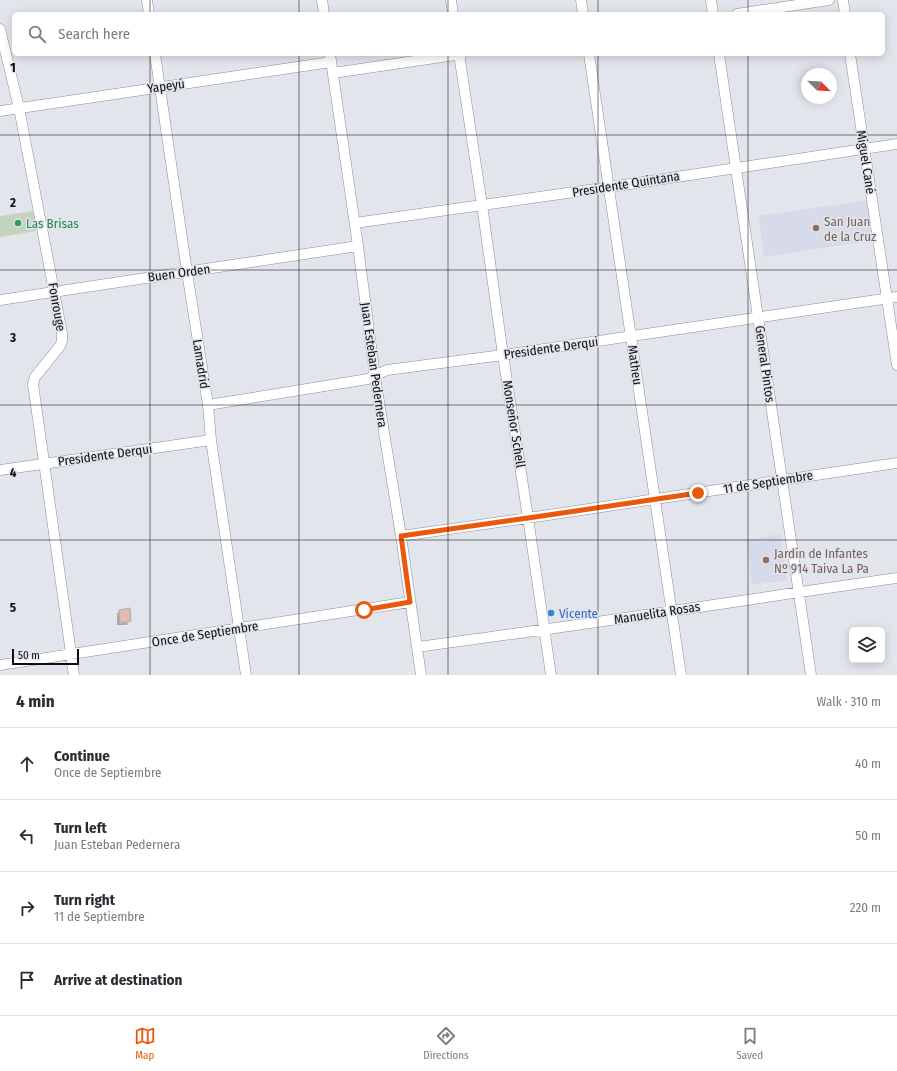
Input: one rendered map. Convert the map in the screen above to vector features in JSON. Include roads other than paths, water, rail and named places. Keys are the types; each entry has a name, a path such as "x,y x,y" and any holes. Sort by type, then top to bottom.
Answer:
{"street":[{"path":"147,0 149,12"},
{"path":"322,0 324,12"},
{"path":"451,0 453,12"},
{"path":"581,0 583,12"},
{"path":"711,0 713,12"},
{"path":"750,12 829,0"},
{"path":"843,0 845,12"},
{"name":"Fonrouge","path":"0,29 19,108 62,333 62,341 60,346 35,377 34,384 74,675"},
{"name":"Lamadrid","path":"155,56 208,405 210,440 246,675"},
{"path":"333,73 446,56"},
{"name":"Monseñor Schell","path":"459,56 550,675"},
{"name":"Matheu","path":"589,56 610,187 681,675"},
{"name":"General Pintos","path":"719,56 811,675"},
{"name":"Miguel Cané","path":"850,56 864,148 892,297 897,365"},
{"name":"Yapeyú","path":"0,111 160,87 330,58"},
{"name":"Juan Esteban Pedernera","path":"330,58 355,223 375,377 401,536 421,675"},
{"name":"Presidente Quintana","path":"355,223 897,144"},
{"name":"Buen Orden","path":"0,300 358,246"},
{"name":"Presidente Derqui","path":"208,405 368,379 387,370 503,356 892,297"},
{"name":"Presidente Derqui","path":"0,470 210,440"},
{"name":"11 de Septiembre","path":"401,536 897,463"},
{"name":"Manuelita Rosas","path":"417,647 544,630 897,578"},
{"name":"Once de Septiembre","path":"0,665 410,602"}],"place":[{"name":"Las Brisas","path":"18,223"},
{"name":"San Juan de la Cruz","path":"816,228"},
{"name":"Jardín de Infantes Nº 914 Taiva La Pa","path":"766,560"},
{"name":"Vicente","path":"551,613"}]}
